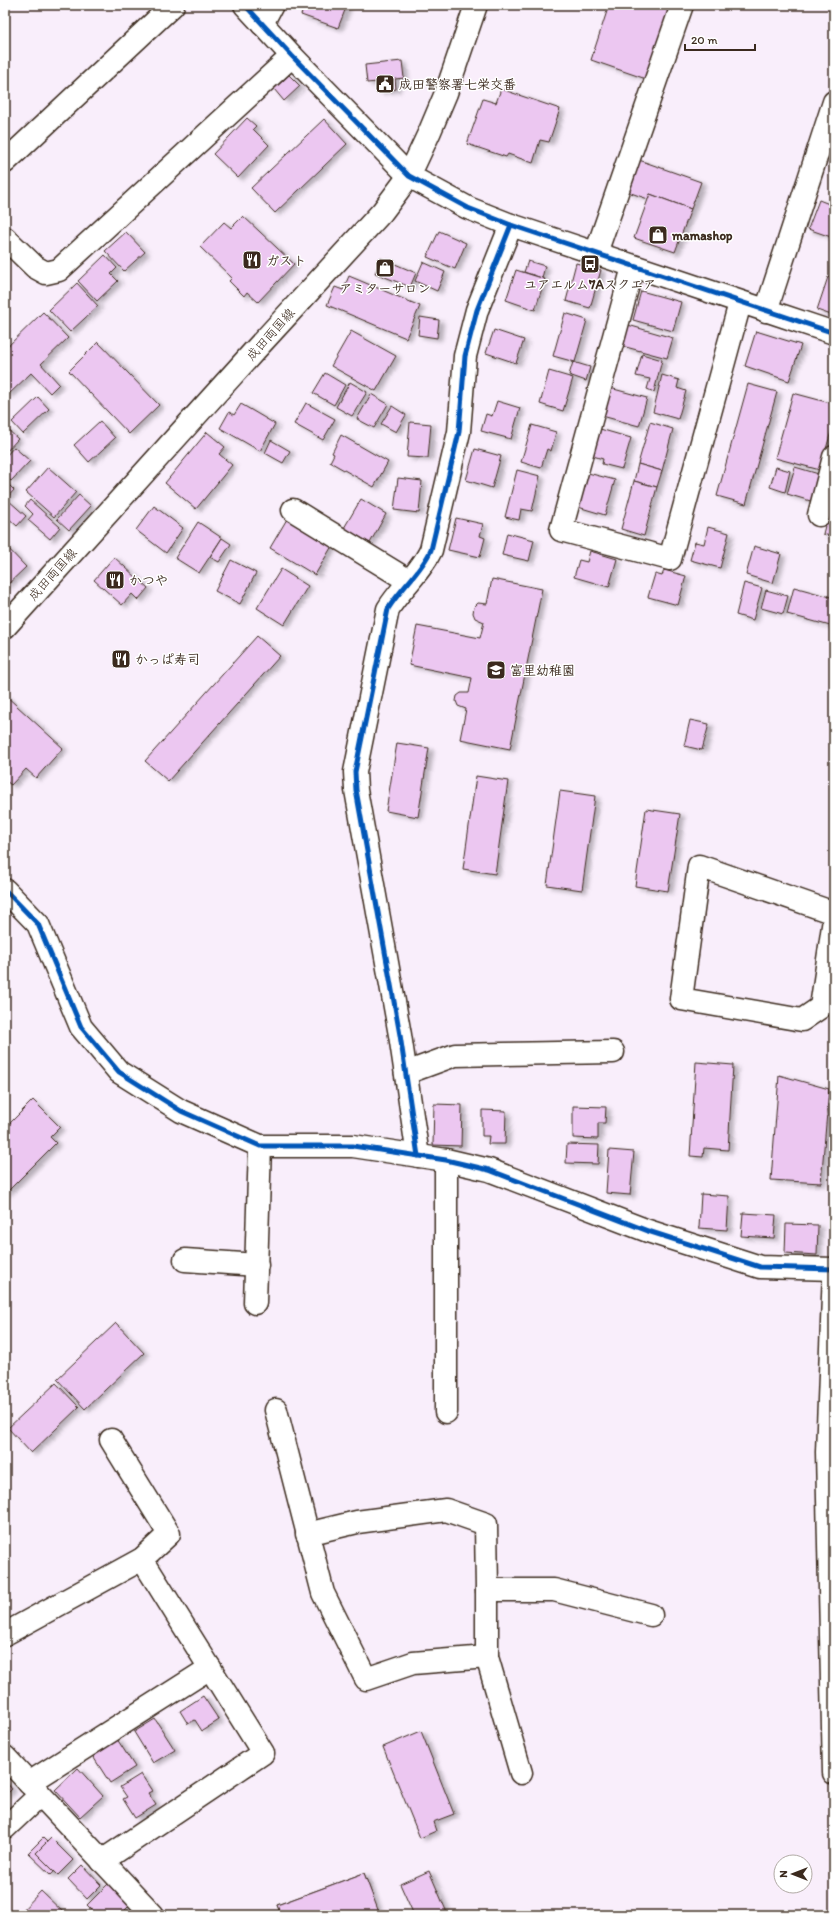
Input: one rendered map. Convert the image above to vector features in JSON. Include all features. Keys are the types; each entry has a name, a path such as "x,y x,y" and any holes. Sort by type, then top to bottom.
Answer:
{"street":[{"path":"5,162 173,5"},
{"path":"245,5 292,56 409,176 468,208 511,225 596,253 632,267 834,333"},
{"path":"262,24 272,5"},
{"name":"成田両国線","path":"5,627 382,212 409,176 446,93 476,5"},
{"path":"596,253 682,5"},
{"path":"5,238 35,267 46,273 59,270 292,56"},
{"path":"766,311 834,102"},
{"path":"418,1156 406,1073 356,790 355,772 388,610 397,595 425,562 431,550 459,432 465,356 477,310 511,225"},
{"path":"632,267 561,530 670,559 740,303"},
{"path":"819,515 834,457"},
{"path":"293,510 409,581"},
{"path":"834,913 699,866 681,999 802,1020 821,1007 834,918"},
{"path":"5,890 38,924 81,1027 119,1072 182,1111 260,1146 353,1146 446,1160 489,1170 648,1231 760,1267 834,1269 828,1452 834,1773"},
{"path":"406,1073 455,1055 613,1052"},
{"path":"255,1303 260,1146"},
{"path":"446,1160 446,1412"},
{"path":"185,1260 256,1265"},
{"path":"276,1410 323,1593 366,1679 413,1663 487,1657"},
{"path":"5,1634 142,1559 169,1534 111,1440"},
{"path":"307,1534 357,1522 446,1510 486,1524 487,1657 521,1774"},
{"path":"102,1860 263,1753 142,1559"},
{"path":"487,1590 554,1590 652,1615"},
{"path":"5,1828 35,1789 210,1668"},
{"path":"5,1757 153,1915"}],"building":[{"path":"305,5 347,5 338,28 301,15"},
{"path":"609,5 674,5 649,80 591,60"},
{"path":"402,61 404,78 395,79 396,89 378,91 377,82 367,83 365,65"},
{"path":"289,75 300,86 284,101 274,89"},
{"path":"501,89 560,109 549,142 540,140 533,163 508,154 506,157 467,144 483,99 496,103"},
{"path":"247,118 256,126 253,129 269,145 238,178 213,154"},
{"path":"324,119 347,144 275,213 251,188"},
{"path":"639,160 701,182 691,209 650,194 648,199 628,192"},
{"path":"650,194 691,209 675,252 634,238"},
{"path":"819,200 834,206 834,238 808,229"},
{"path":"243,216 294,264 258,302 247,292 244,296 229,281 232,278 200,247 224,222 231,228"},
{"path":"439,231 466,243 455,269 427,257"},
{"path":"126,232 145,252 124,271 105,251"},
{"path":"105,255 117,268 111,274 118,281 97,301 78,281"},
{"path":"381,258 416,273 410,287 375,273"},
{"path":"528,261 545,266 542,278 524,272"},
{"path":"423,262 445,272 437,291 415,281"},
{"path":"576,263 601,270 590,308 566,301"},
{"path":"516,270 545,279 535,310 506,300"},
{"path":"349,276 420,306 406,338 327,305 335,287 343,290"},
{"path":"828,277 834,279 834,316 817,310"},
{"path":"77,283 98,306 70,332 49,310"},
{"path":"641,291 681,302 673,331 633,320"},
{"path":"43,312 68,338 41,364 59,384 50,393 31,373 8,395 5,392 5,349"},
{"path":"565,313 587,320 575,362 553,356"},
{"path":"420,317 439,320 437,338 418,335"},
{"path":"628,325 673,338 667,358 622,346"},
{"path":"494,330 524,340 516,363 486,353"},
{"path":"351,331 396,356 376,391 331,366"},
{"path":"756,331 801,345 789,381 745,366"},
{"path":"98,342 159,405 129,434 69,371"},
{"path":"642,354 662,360 654,392 647,389 650,379 636,376"},
{"path":"573,362 590,367 586,381 569,375"},
{"path":"549,371 573,378 563,411 540,404"},
{"path":"325,373 345,385 334,405 313,393"},
{"path":"662,375 679,380 677,388 686,391 678,419 653,412"},
{"path":"350,382 367,392 352,416 336,407"},
{"path":"748,384 777,392 746,504 717,496"},
{"path":"610,388 647,398 639,426 602,416"},
{"path":"793,393 834,404 834,421 820,470 775,458"},
{"path":"371,394 388,404 374,428 357,419"},
{"path":"38,397 49,409 23,434 12,422"},
{"path":"497,401 520,408 511,439 481,431 486,414 492,416"},
{"path":"306,403 335,419 323,440 294,424"},
{"path":"241,404 275,424 260,451 220,428 229,412 234,415"},
{"path":"392,406 406,415 396,432 381,424"},
{"path":"100,421 115,438 89,462 74,445"},
{"path":"410,422 431,424 428,458 407,457"},
{"path":"650,422 673,429 662,471 638,464"},
{"path":"532,425 556,432 551,451 547,449 541,468 521,462"},
{"path":"5,427 18,439 5,453"},
{"path":"600,429 631,438 622,469 602,464 603,459 593,456"},
{"path":"207,432 225,447 219,454 232,465 196,509 165,483"},
{"path":"341,435 388,462 374,487 330,462 334,454 332,453"},
{"path":"271,440 290,451 283,463 265,453"},
{"path":"14,447 30,461 11,481 5,476 5,457"},
{"path":"475,449 501,456 492,488 466,480"},
{"path":"638,464 662,471 657,487 634,481"},
{"path":"48,467 76,492 54,517 26,492"},
{"path":"776,467 790,471 785,492 770,487"},
{"path":"795,467 822,475 814,502 787,494"},
{"path":"517,470 540,476 532,511 521,509 519,520 505,517"},
{"path":"588,473 615,480 605,515 578,507"},
{"path":"398,478 422,481 419,513 394,510"},
{"path":"5,481 14,490 5,500"},
{"path":"634,481 657,487 644,536 621,529"},
{"path":"79,495 91,506 69,530 57,519"},
{"path":"361,499 386,514 370,543 344,528"},
{"path":"8,500 26,516 17,526 5,515 5,503"},
{"path":"30,500 60,527 50,539 28,520 33,514 25,506"},
{"path":"831,501 834,502 834,537 823,534"},
{"path":"154,506 183,528 166,553 136,530"},
{"path":"456,518 483,524 480,536 485,538 480,557 448,550"},
{"path":"287,519 332,546 315,575 270,548"},
{"path":"198,522 222,538 199,573 175,558"},
{"path":"708,527 729,533 720,568 690,560 695,542 704,544"},
{"path":"507,533 534,540 529,561 502,555"},
{"path":"222,538 231,544 219,562 210,557"},
{"path":"5,545 26,567 5,587"},
{"path":"754,546 781,554 773,583 746,575"},
{"path":"590,551 617,559 609,587 574,577 579,560 587,562"},
{"path":"114,557 148,588 138,600 132,594 122,605 94,580"},
{"path":"231,560 256,573 240,604 215,591"},
{"path":"281,569 308,586 284,625 257,608"},
{"path":"664,570 686,576 678,605 648,597 655,574 662,576"},
{"path":"492,579 542,589 510,749 460,739 466,709 458,706 456,701 457,696 461,693 469,693 472,678 409,665 417,626 480,638 484,622 475,618 473,613 474,607 478,603 487,604"},
{"path":"744,583 762,588 753,620 736,615"},
{"path":"794,587 834,598 834,627 787,614"},
{"path":"766,590 788,596 783,614 761,608"},
{"path":"257,636 280,656 168,781 145,761"},
{"path":"5,695 63,748 36,778 26,769 11,785 5,780"},
{"path":"690,720 709,724 702,750 684,746"},
{"path":"397,743 429,748 418,817 386,811"},
{"path":"476,776 508,781 495,874 463,869"},
{"path":"560,791 595,796 582,890 547,885"},
{"path":"646,809 680,814 668,891 635,886"},
{"path":"696,1062 733,1065 728,1150 704,1148 703,1157 690,1156"},
{"path":"779,1075 829,1089 821,1183 771,1180"},
{"path":"33,1100 60,1127 50,1137 56,1143 5,1194 5,1128"},
{"path":"434,1104 462,1105 461,1146 433,1145"},
{"path":"573,1106 606,1107 605,1123 598,1123 598,1139 573,1138"},
{"path":"482,1110 506,1111 505,1144 488,1144 489,1136 482,1136"},
{"path":"567,1144 599,1145 598,1164 566,1163"},
{"path":"609,1150 634,1152 630,1195 606,1193"},
{"path":"701,1194 729,1196 727,1230 699,1228"},
{"path":"743,1213 776,1215 774,1238 741,1236"},
{"path":"786,1224 818,1225 817,1255 785,1253"},
{"path":"116,1323 144,1353 85,1409 57,1379"},
{"path":"56,1383 79,1407 31,1453 8,1428"},
{"path":"203,1696 219,1720 202,1731 195,1720 188,1724 180,1711"},
{"path":"155,1719 175,1750 153,1763 134,1732"},
{"path":"421,1731 454,1814 433,1822 436,1831 420,1838 383,1747"},
{"path":"117,1739 135,1767 110,1783 92,1755"},
{"path":"78,1768 103,1796 80,1817 55,1790"},
{"path":"141,1774 152,1791 148,1793 156,1805 135,1818 123,1799 127,1797 120,1787"},
{"path":"5,1781 12,1789 5,1796"},
{"path":"43,1838 65,1860 51,1875 28,1853"},
{"path":"51,1838 73,1860 58,1875 36,1853"},
{"path":"82,1865 101,1885 87,1899 68,1879"},
{"path":"429,1871 448,1915 414,1915 400,1884"},
{"path":"364,1873 374,1900 335,1915 281,1915 277,1905"},
{"path":"364,1873 380,1915 281,1915 277,1905"},
{"path":"108,1884 130,1905 120,1915 97,1915 87,1905"},
{"path":"41,1891 66,1915 18,1915"}],"cycle path":[{"path":"245,5 292,56 409,176 468,208 511,225 834,333"},
{"path":"418,1156 400,1035 356,790 355,772 388,609 422,566 431,550 459,432 465,356 477,310 511,225"},
{"path":"5,890 38,924 81,1027 119,1072 181,1111 260,1146 353,1146 446,1160 489,1170 648,1231 760,1267 834,1269"}],"place":[{"name":"成田警察署七栄交番","path":"385,84"},
{"name":"mamashop","path":"658,235"},
{"name":"ガスト","path":"252,260"},
{"name":"ユアエルム7Aスクエア","path":"590,264"},
{"name":"アミターサロン","path":"385,268"},
{"name":"かつや","path":"115,580"},
{"name":"かっぱ寿司","path":"121,659"},
{"name":"富里幼稚園","path":"496,670"}]}
